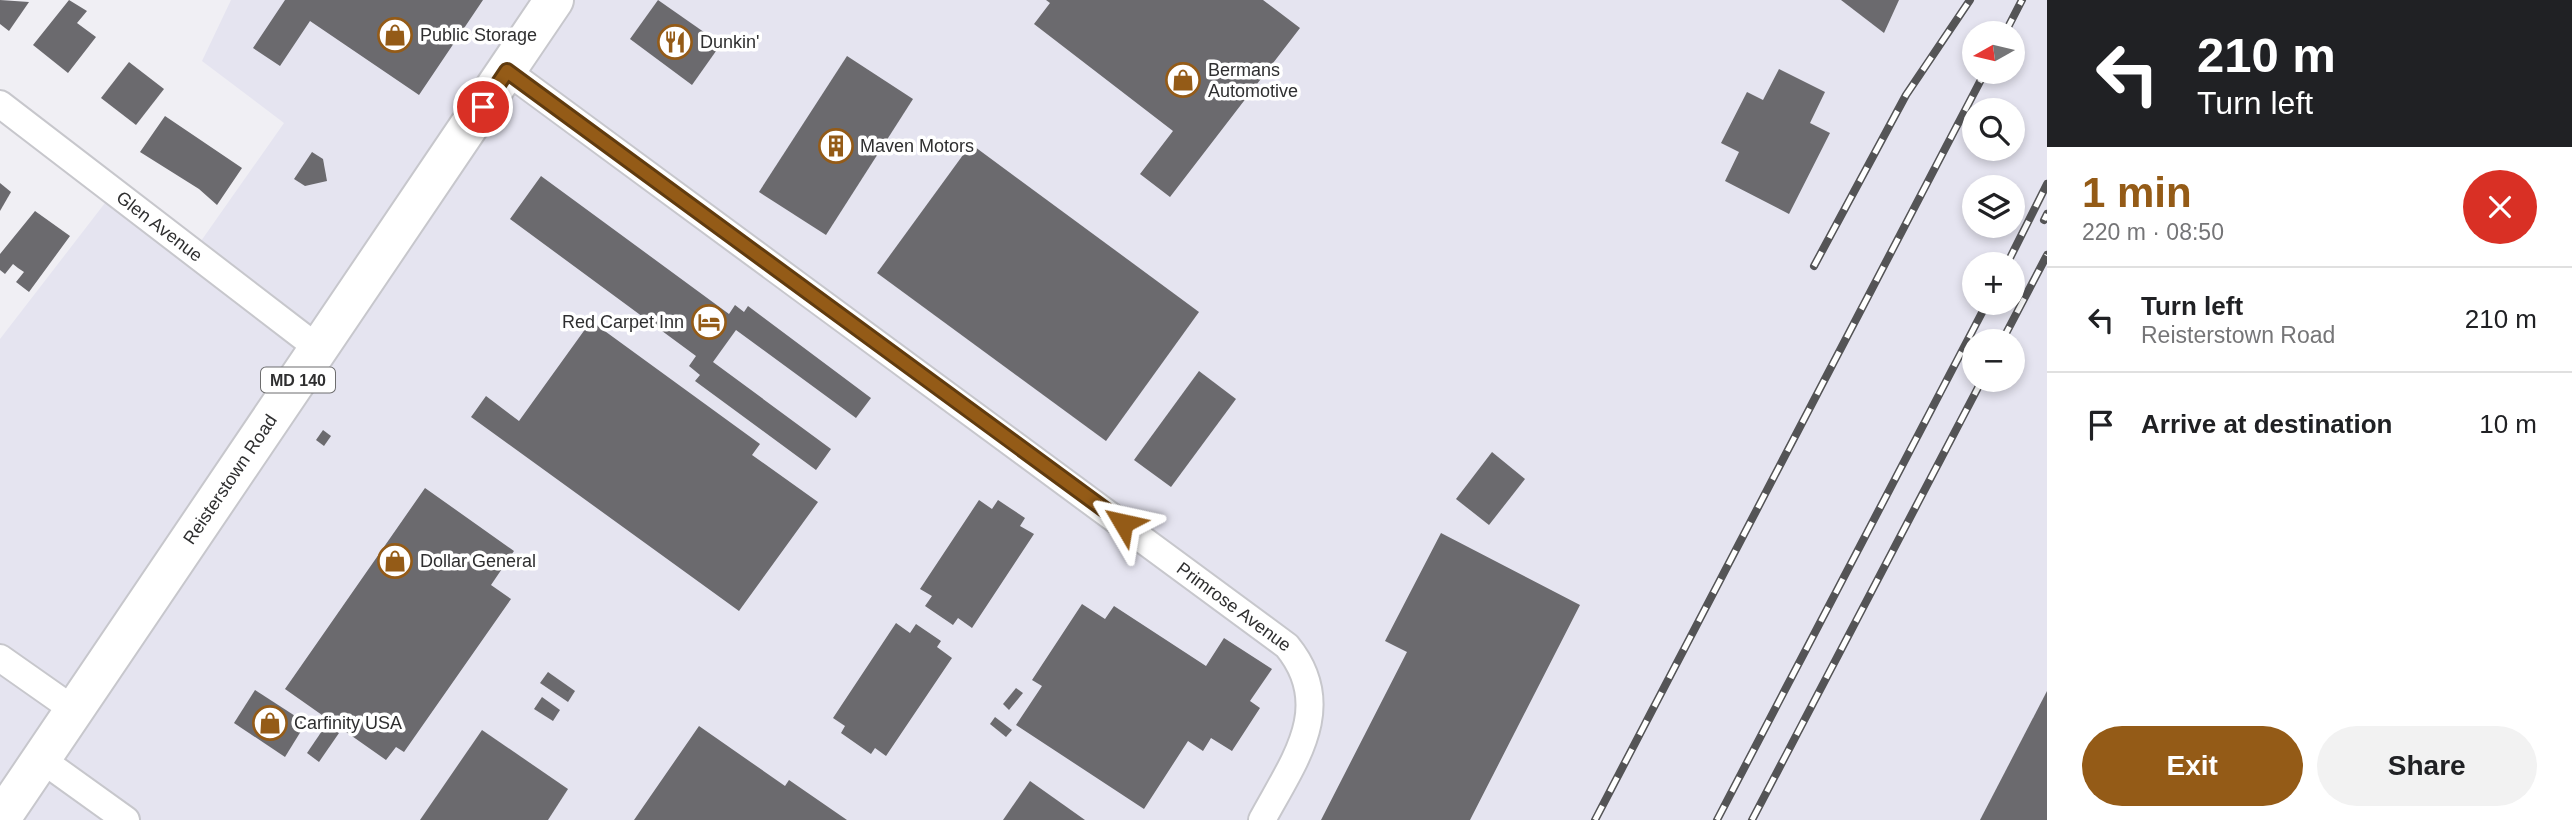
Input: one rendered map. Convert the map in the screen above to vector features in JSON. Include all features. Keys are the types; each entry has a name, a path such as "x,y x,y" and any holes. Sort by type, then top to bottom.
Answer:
{"main road":[{"name":"Reisterstown Road","path":"0,820 554,0"}],"street":[{"name":"Primrose Avenue","path":"507,71 1270,631 1299,660 1307,678 1310,722 1304,742 1262,820"},
{"name":"Glen Avenue","path":"0,104 319,349"},
{"path":"0,659 74,710"},
{"path":"41,759 126,820"}],"shaded area":[{"path":"231,0 2047,0 2047,820 0,820 0,339 115,190 194,251 284,123 202,61"}],"building":[{"path":"0,0 29,2 9,31 0,24"},
{"path":"69,0 87,11 77,23 96,37 68,73 33,45"},
{"name":"Public Storage","path":"285,0 483,0 419,95 310,21 280,66 253,48"},
{"name":"Dunkin'","path":"658,0 721,44 692,85 630,39"},
{"name":"Bermans Automotive","path":"1046,0 1263,0 1300,28 1170,197 1140,174 1173,131 1034,24 1050,3"},
{"path":"1841,0 1899,0 1884,33"},
{"name":"Maven Motors","path":"847,56 913,99 826,235 759,192"},
{"path":"129,62 164,89 136,125 101,98"},
{"path":"1779,69 1825,92 1810,123 1830,133 1789,214 1725,181 1739,152 1721,143 1747,92 1763,100"},
{"path":"165,116 242,168 217,205 199,189 140,152"},
{"path":"971,144 1199,312 1106,441 877,273"},
{"path":"312,152 323,159 327,181 305,186 294,179"},
{"name":"Red Carpet Inn","path":"541,176 729,314 735,305 744,312 748,306 871,398 856,418 736,330 713,362 831,449 816,470 695,381 700,375 689,366 696,356 510,219"},
{"path":"0,183 11,192 0,211"},
{"path":"35,211 70,236 29,292 16,282 24,272 13,264 5,274 0,270 0,254"},
{"path":"591,321 760,444 752,455 818,502 739,611 471,417 486,396 519,421"},
{"path":"1199,371 1236,399 1171,487 1134,460"},
{"path":"323,430 331,436 324,446 316,440"},
{"path":"1492,452 1525,479 1489,525 1456,499"},
{"path":"425,488 514,551 491,585 511,599 404,752 396,747 386,760 285,689"},
{"path":"979,500 992,509 998,500 1025,518 1020,526 1034,534 972,628 958,618 953,625 925,606 932,596 920,589"},
{"path":"1441,533 1580,605 1470,820 1321,820 1407,652 1385,641"},
{"path":"1082,604 1105,619 1114,606 1206,666 1224,638 1272,669 1250,701 1260,708 1232,751 1211,738 1203,751 1188,741 1144,809 1016,725 1042,686 1032,680"},
{"path":"896,623 910,633 916,624 941,641 937,647 952,658 886,756 875,748 871,754 841,733 845,726 833,718"},
{"path":"548,672 575,691 568,702 540,683"},
{"path":"1016,688 1023,693 1009,710 1003,704"},
{"name":"Carfinity USA","path":"255,690 306,723 285,757 234,723"},
{"path":"2047,691 2047,820 1980,820"},
{"path":"542,697 560,710 553,721 534,709"},
{"path":"995,717 1012,730 1006,737 990,724"},
{"path":"326,725 339,733 319,762 307,753"},
{"path":"699,726 785,786 789,780 847,820 634,820"},
{"path":"482,730 568,789 548,820 420,820"},
{"path":"1030,781 1085,820 1003,820"}],"railway":[{"path":"1814,266 1906,95 1970,0"},
{"path":"2011,21 2022,0"},
{"path":"1595,820 1979,84"},
{"path":"2013,252 2047,184"},
{"path":"2044,220 2047,214"},
{"path":"2008,329 2047,255"},
{"path":"1717,820 1981,315"},
{"path":"1752,820 1976,392"}],"place":[{"name":"Public Storage","path":"395,35"},
{"name":"Dunkin'","path":"675,42"},
{"name":"Bermans Automotive","path":"1183,80"},
{"name":"Maven Motors","path":"836,146"},
{"name":"Red Carpet Inn","path":"709,322"},
{"name":"Dollar General","path":"395,561"},
{"name":"Carfinity USA","path":"270,723"}],"route":[{"path":"483,107 507,71 1123,523"}]}
